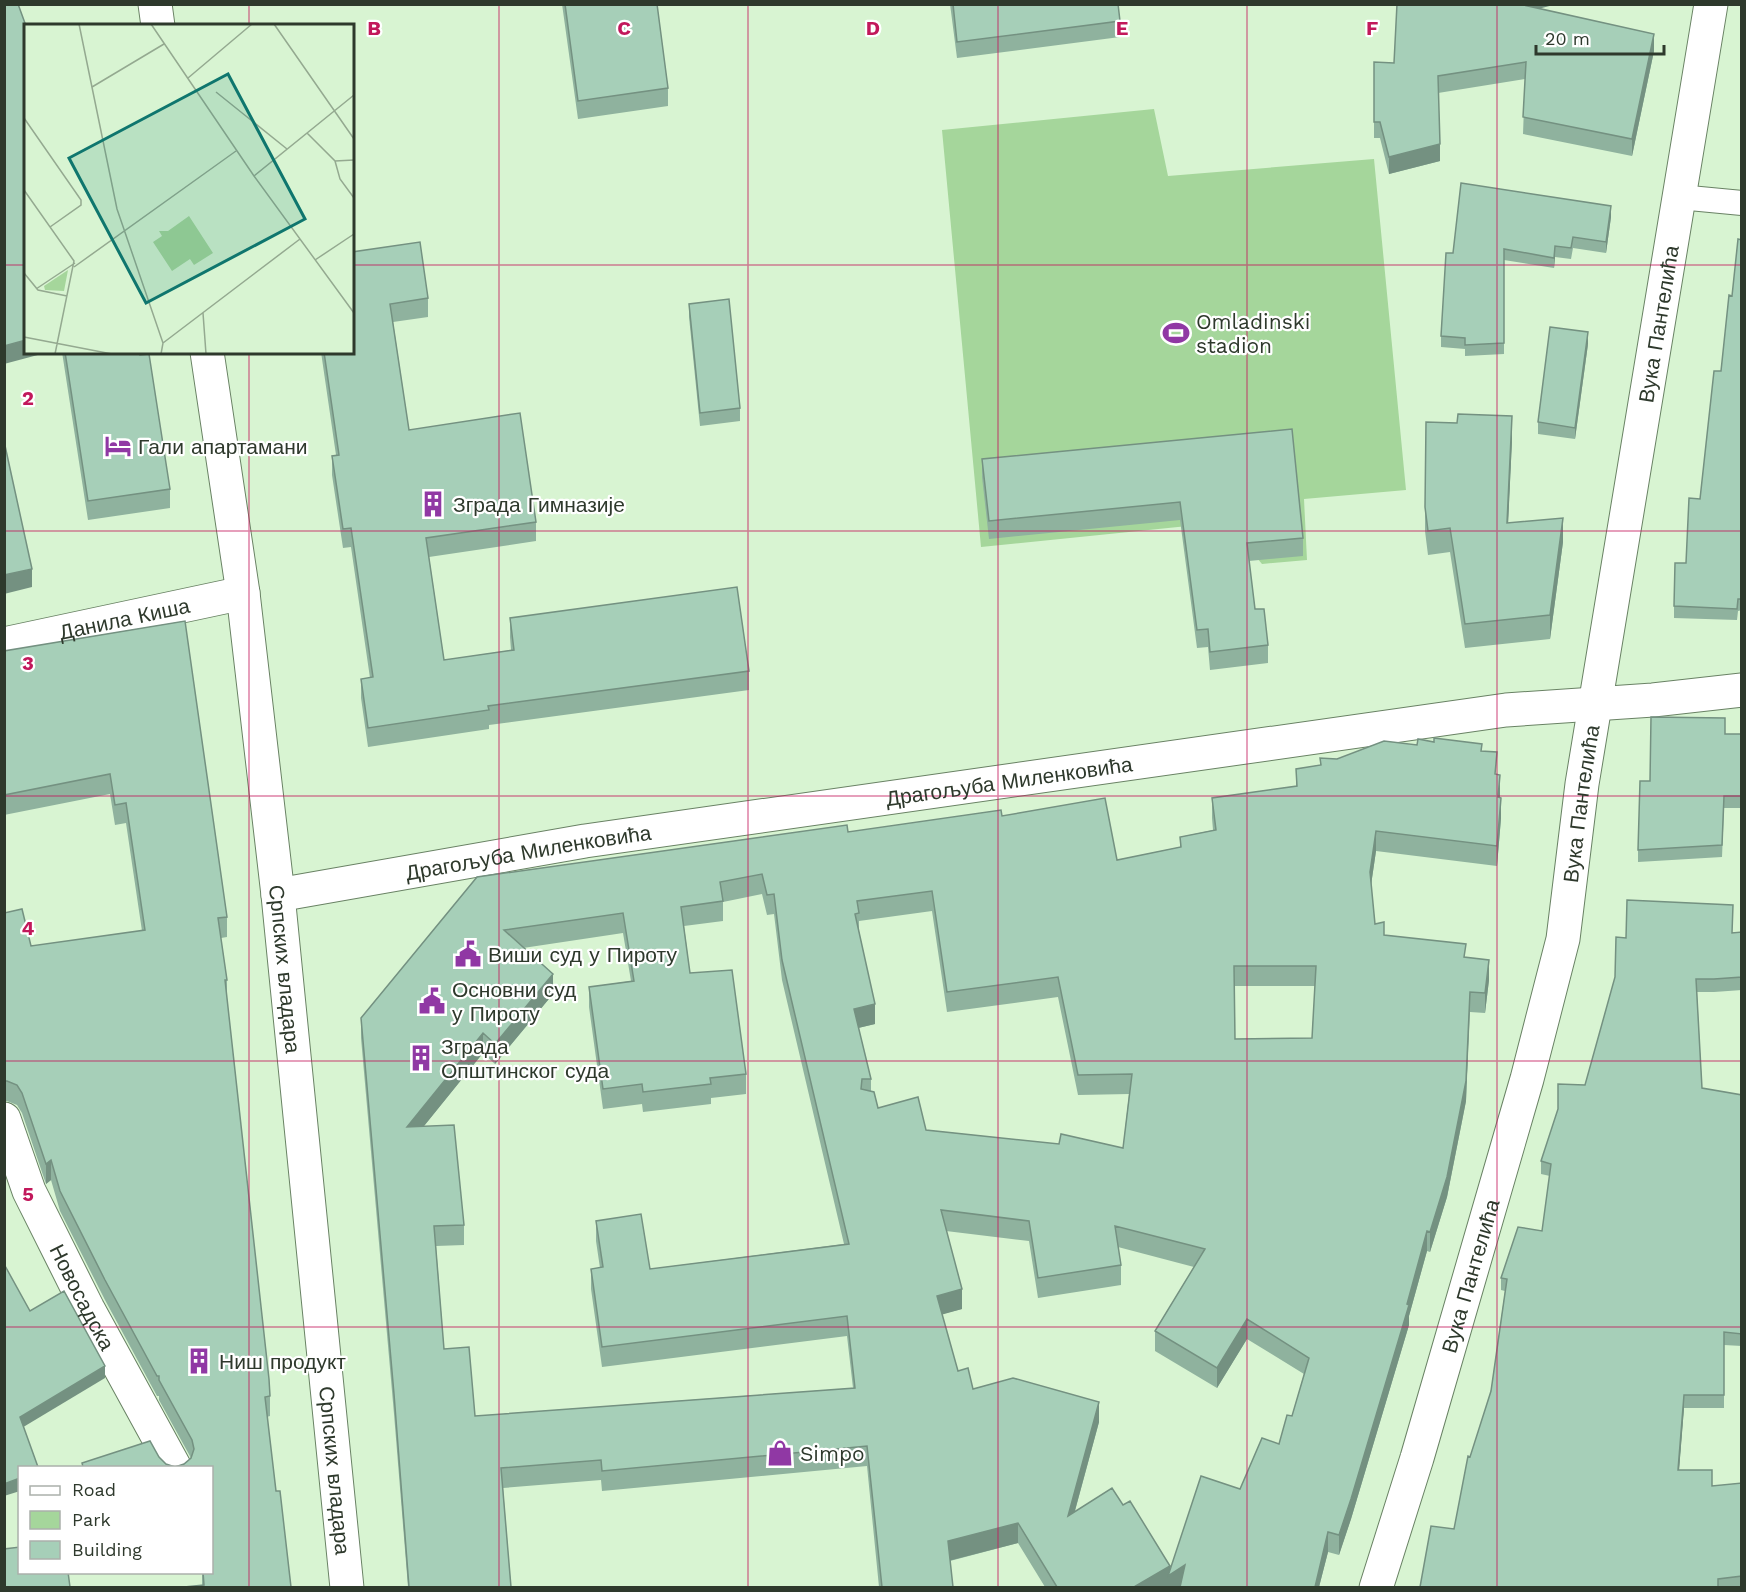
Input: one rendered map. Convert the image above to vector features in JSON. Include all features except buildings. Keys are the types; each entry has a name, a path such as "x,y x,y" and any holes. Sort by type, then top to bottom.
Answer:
{"street":[{"path":"155,4 158,24"},
{"name":"Вука Пантелића","path":"1376,1587 1417,1458 1520,1102 1563,939 1582,784 1710,4"},
{"name":"Српских владара","path":"207,354 243,593 278,895 347,1587"},
{"name":"Данила Киша","path":"4,644 243,593"},
{"name":"Драгољуба Миленковића","path":"278,895 585,841 1506,710 1595,705 1742,690"},
{"name":"Новосадска","path":"4,1119 29,1191 88,1309 174,1466"}],"lane":[{"path":"1679,197 1742,203"}],"green space":[{"name":"Omladinski stadion","path":"1154,109 1168,176 1374,159 1406,490 1304,499 1307,560 1262,564 1227,522 981,547 942,130"}],"place":[{"name":"Omladinski stadion","path":"1176,333"},
{"name":"Гали апартамани","path":"118,446"},
{"name":"Зграда Гимназије","path":"433,504"},
{"name":"Виши суд у Пироту","path":"468,954"},
{"name":"Основни суд у Пироту","path":"432,1001"},
{"name":"Зграда Општинског суда","path":"421,1058"},
{"name":"Ниш продукт","path":"199,1361"},
{"name":"Simpo","path":"780,1453"}]}
